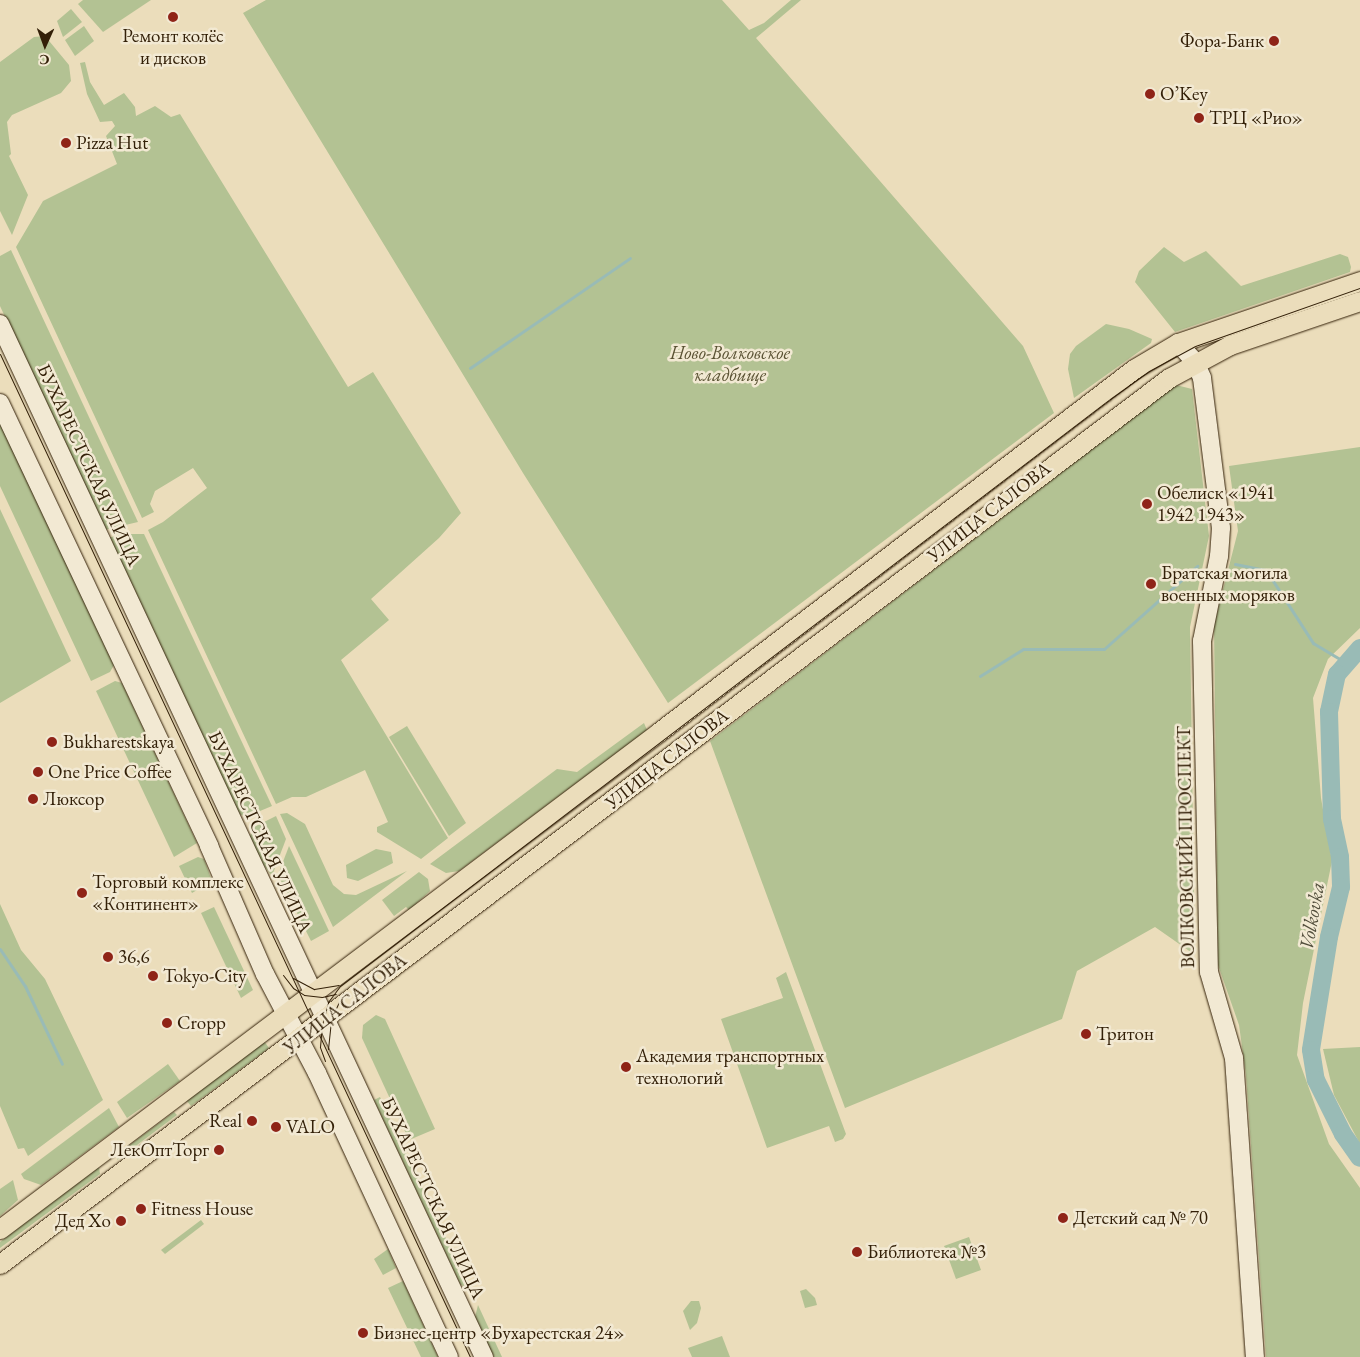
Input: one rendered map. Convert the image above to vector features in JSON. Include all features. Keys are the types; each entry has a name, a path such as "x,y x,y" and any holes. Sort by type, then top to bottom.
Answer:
{"main road":[{"name":"УЛИЦА САЛОВА","path":"0,1229 313,994 1106,388 1178,343 1360,281"},
{"name":"УЛИЦА САЛОВА","path":"0,1264 299,1040 1076,445 1195,362 1230,346 1360,301"},
{"name":"БУХАРЕСТСКАЯ УЛИЦА","path":"0,324 484,1357"},
{"name":"ВОЛКОВСКИЙ ПРОСПЕКТ","path":"1178,343 1195,362 1202,378 1222,538 1202,641 1209,972 1234,1058 1255,1357"},
{"path":"0,402 286,1014 449,1357"},
{"path":"286,1014 325,1020"},
{"path":"170,1101 178,1104 184,1112 185,1126"},
{"path":"100,1153 118,1176"}],"green space":[{"path":"83,0 151,0 103,32 78,4"},
{"name":"Ново-Волковское кладбище","path":"266,0 722,0 749,30 764,23 791,0 801,0 756,38 1023,346 1054,413 668,703 523,473 243,13"},
{"path":"71,9 82,22 63,37 57,21"},
{"path":"84,26 94,41 75,56 65,40"},
{"path":"45,36 69,65 71,81 61,93 12,115 7,122 11,154 9,156 28,195 12,235 0,211 0,62 34,37"},
{"path":"85,62 90,82 104,105 124,93 135,107 136,116 155,106 171,117 180,114 348,387 373,372 461,513 439,538 371,599 389,620 341,660 448,838 421,859 377,832 377,827 388,822 365,770 306,797 292,797 276,804 148,530 163,522 207,488 193,468 155,491 150,504 154,512 142,518 16,247 43,201 117,164 106,136 115,126 112,121 100,122 87,94 80,63"},
{"path":"1164,247 1184,262 1206,251 1241,286 1340,254 1348,257 1351,267 1350,272 1175,332 1135,282 1139,271"},
{"path":"11,250 138,522 104,530 0,306 0,256"},
{"path":"1106,324 1129,329 1152,339 1151,343 1074,398 1068,369 1070,354 1076,346"},
{"path":"1176,385 1192,389 1209,536 1190,627 1195,955 1155,927 1077,971 1062,1019 845,1108 710,741"},
{"path":"0,421 114,665 110,672 91,681 0,486"},
{"path":"1360,447 1360,628 1328,659 1313,698 1321,798 1332,861 1303,1003 1297,1055 1329,1144 1360,1188 1360,1357 1266,1357 1246,1075 1239,1025 1218,965 1214,625 1238,531 1229,466"},
{"path":"0,509 71,661 0,703"},
{"path":"125,534 144,534 272,806 246,817 235,812 107,538"},
{"path":"115,681 122,683 197,843 174,857 96,691"},
{"path":"644,723 647,730 459,871 446,873 430,864 557,769 577,772"},
{"path":"407,726 466,823 449,836 389,737"},
{"path":"287,813 305,824 333,885 344,894 356,895 407,871 333,927 280,814"},
{"path":"276,816 286,839 272,876 258,858 249,838 254,827"},
{"path":"289,846 329,931 311,941 278,875"},
{"path":"376,849 391,852 393,863 358,881 347,878 346,865"},
{"path":"198,857 204,859 212,881 192,893 179,866"},
{"path":"419,872 428,879 430,891 409,910 406,907 394,916 382,900"},
{"path":"0,904 21,950 45,979 103,1100 28,1156 24,1148 18,1149 0,1106"},
{"path":"214,907 253,990 241,998 201,913"},
{"path":"786,972 846,1134 843,1139 835,1142 829,1126 767,1148 721,1019 783,998 776,978"},
{"path":"376,1015 385,1019 435,1129 409,1140 362,1038 363,1025"},
{"path":"264,1041 269,1048 191,1106 186,1100"},
{"path":"1360,1047 1360,1144 1334,1095 1323,1049"},
{"path":"168,1064 180,1081 127,1118 117,1102"},
{"path":"380,1097 470,1290 460,1284 374,1100"},
{"path":"109,1108 119,1127 41,1185 24,1179 21,1174"},
{"path":"174,1112 177,1115 117,1160 119,1153"},
{"path":"99,1167 100,1174 0,1248 0,1242"},
{"path":"13,1180 18,1200 0,1216 0,1189"},
{"path":"201,1220 204,1224 165,1254 161,1250"},
{"path":"969,1237 981,1270 956,1279 944,1246"},
{"path":"388,1249 396,1268 383,1275 374,1259"},
{"path":"403,1281 438,1357 421,1357 388,1288"},
{"path":"806,1289 815,1298 817,1305 805,1308 800,1291"},
{"path":"691,1301 699,1301 701,1308 697,1323 690,1330 683,1311"},
{"path":"478,1305 502,1357 494,1357 475,1317"},
{"path":"722,1336 730,1357 692,1357 688,1348"}],"waterway":[{"path":"470,368 630,258"},
{"path":"1235,564 1266,570 1313,643 1346,663"},
{"path":"980,676 1023,649 1104,649 1197,566"},
{"name":"Volkovka","path":"1360,648 1337,674 1329,712 1332,819 1340,857 1341,887 1329,937 1311,1050 1316,1080 1343,1134 1360,1158"},
{"path":"0,949 25,986 62,1064"}],"tram line":[{"path":"325,1061 320,1047 322,1025 328,1002 340,986 1110,399 1149,371 1195,346 1360,288"},
{"path":"0,354 470,1357"},
{"path":"283,975 293,988 304,995 322,997 336,994"},
{"path":"293,978 314,989 339,985"},
{"path":"328,1049 331,1019 343,993"}],"place":[{"name":"Ремонт колёс и дисков","path":"173,17"},
{"name":"Фора-Банк","path":"1274,41"},
{"name":"O’Key","path":"1150,94"},
{"name":"ТРЦ «Рио»","path":"1199,118"},
{"name":"Pizza Hut","path":"66,143"},
{"name":"Обелиск «1941 1942 1943»","path":"1147,504"},
{"name":"Братская могила военных моряков","path":"1151,584"},
{"name":"Bukharestskaya","path":"52,742"},
{"name":"One Price Coffee","path":"38,772"},
{"name":"Люксор","path":"33,799"},
{"name":"Торговый комплекс «Континент»","path":"82,893"},
{"name":"36,6","path":"108,957"},
{"name":"Tokyo-City","path":"153,976"},
{"name":"Cropp","path":"167,1023"},
{"name":"Тритон","path":"1086,1034"},
{"name":"Академия транспортных технологий","path":"626,1067"},
{"name":"Real","path":"252,1121"},
{"name":"VALO","path":"276,1127"},
{"name":"ЛекОптТорг","path":"219,1150"},
{"name":"Fitness House","path":"141,1209"},
{"name":"Детский сад № 70","path":"1063,1218"},
{"name":"Дед Хо","path":"121,1221"},
{"name":"Библиотека №3","path":"857,1252"},
{"name":"Бизнес-центр «Бухарестская 24»","path":"363,1333"}]}
